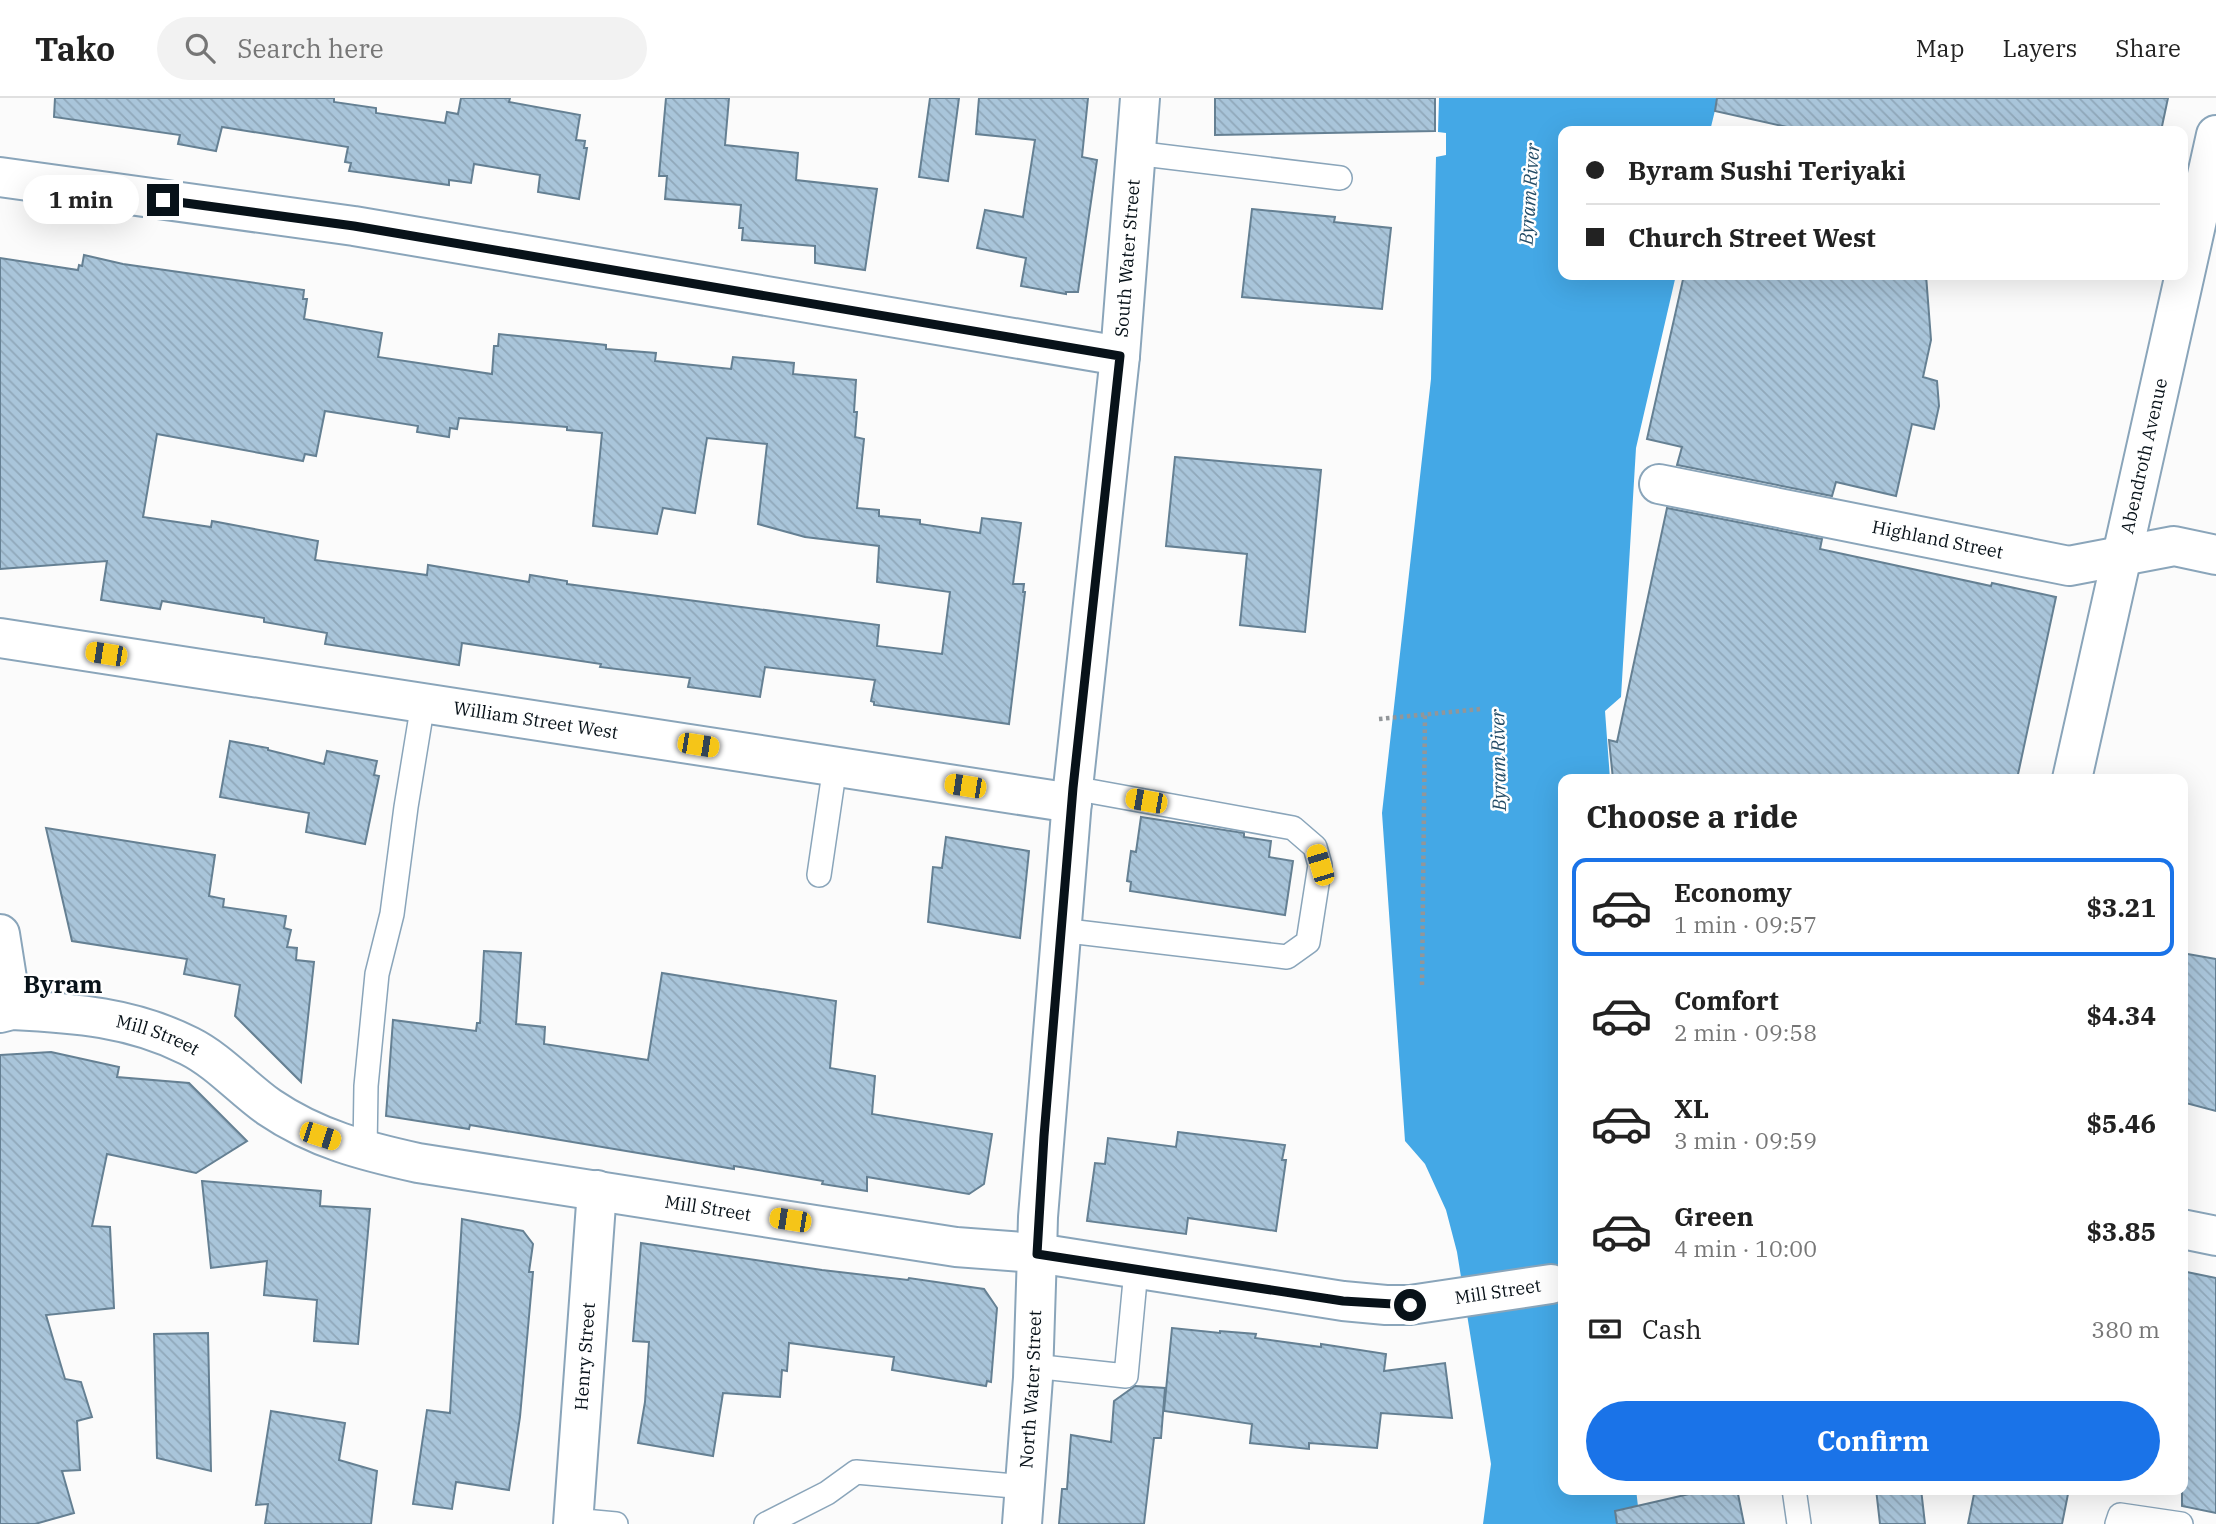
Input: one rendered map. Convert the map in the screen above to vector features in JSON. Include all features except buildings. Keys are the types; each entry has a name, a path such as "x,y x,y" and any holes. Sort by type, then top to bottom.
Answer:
{"street":[{"name":"South Water Street","path":"1037,1254 1072,795 1120,356 1140,98"},
{"name":"Abendroth Avenue","path":"2188,259 2216,135"},
{"path":"0,177 354,226 1120,356"},
{"name":"Abendroth Avenue","path":"2072,774 2183,280"},
{"name":"Highland Street","path":"1659,484 2069,566 2174,545 2216,555"},
{"name":"William Street West","path":"0,638 835,766 1072,795"},
{"path":"0,934 6,1012"},
{"name":"Mill Street","path":"6,1012 85,1014 160,1033 191,1047 228,1072 288,1120 320,1136 365,1151 418,1163 956,1247 1037,1254 1343,1301 1410,1305 1557,1283"},
{"name":"Henry Street","path":"573,1522 597,1190"},
{"path":"2188,1230 2216,1236"},
{"name":"North Water Street","path":"1024,1506 1037,1254"}],"lane":[{"path":"1135,153 1340,178"},
{"path":"365,1151 366,1086 377,974 392,914 406,807 424,703"},
{"path":"819,875 835,766"},
{"path":"1060,930 1287,957 1308,942 1320,865 1314,847 1293,828 1072,795"},
{"path":"1033,1366 1126,1376 1136,1270"},
{"path":"766,1524 827,1493 856,1472 1024,1506"},
{"path":"1795,1495 1799,1524"},
{"path":"2117,1524 2120,1516 2181,1524"},
{"path":"573,1522 616,1524"}],"path":[{"path":"1379,719 1481,709"},
{"path":"1422,985 1425,715"}],"water":[{"name":"Byram River","path":"1439,98 1718,98 1711,126 1558,126 1558,280 1675,280 1636,448 1621,697 1605,711 1610,774 1558,774 1558,1495 1637,1495 1640,1524 1483,1524 1491,1464 1457,1252 1446,1210 1425,1164 1405,1141 1382,813 1431,379 1436,157 1446,155 1446,133 1438,132"}],"district":[{"name":"Byram","path":"63,985"}],"route":[{"path":"163,200 354,226 1120,356 1073,788 1044,1136 1037,1254 1343,1301 1410,1305"}]}
